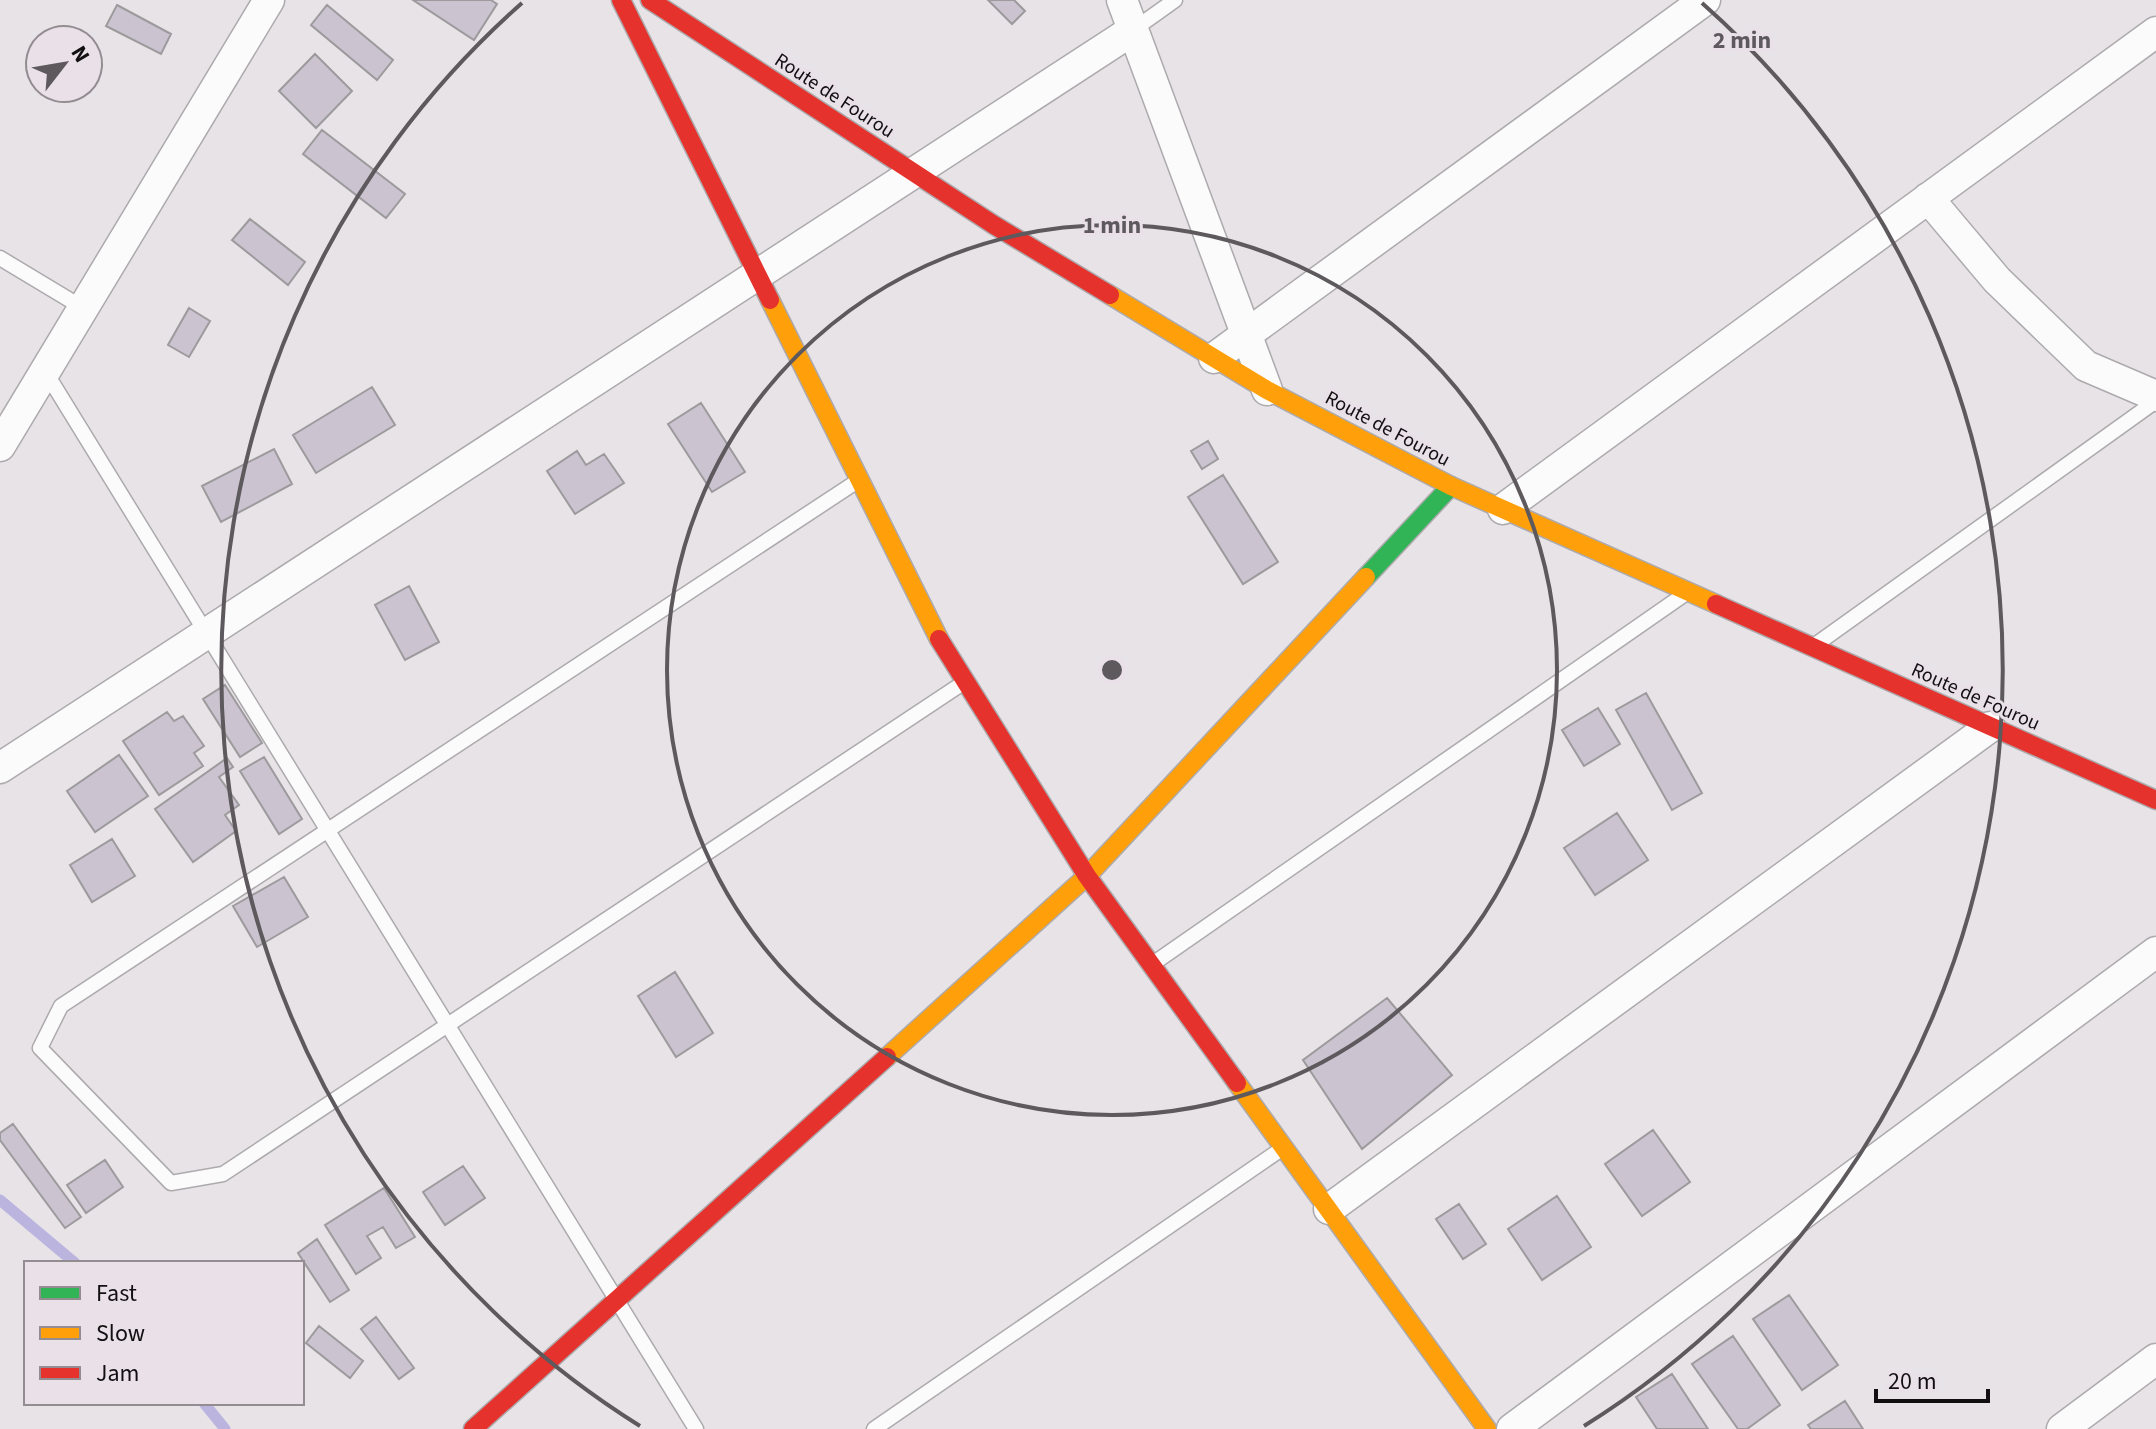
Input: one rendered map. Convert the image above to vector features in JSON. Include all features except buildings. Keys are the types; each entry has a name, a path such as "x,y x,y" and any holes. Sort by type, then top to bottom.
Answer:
{"street":[{"path":"0,446 269,0"},
{"path":"621,0 946,653 1087,876 1487,1429"},
{"name":"Route de Fourou","path":"650,0 914,173 1267,390 1451,486 2156,800"},
{"path":"1122,0 1267,390"},
{"path":"1214,358 1705,0"},
{"path":"0,768 1133,30"},
{"path":"1503,509 2156,32"},
{"path":"1928,198 1997,280 2086,366 2156,398"},
{"path":"473,1429 1087,876 1451,486"},
{"path":"1329,1209 1990,727"},
{"path":"1512,1429 2156,952"},
{"path":"2062,1429 2151,1371"}],"lane":[{"path":"1133,30 1175,0"},
{"path":"0,258 83,308"},
{"path":"45,371 696,1429"},
{"path":"1813,647 2156,398"},
{"path":"860,480 61,1006 40,1048 171,1183 223,1174 965,682"},
{"path":"1152,965 1689,592"},
{"path":"874,1429 1284,1148"}],"waterway":[{"path":"0,1200 73,1261"},
{"path":"206,1405 225,1429"}],"traffic: fast":[{"path":"1366,577 1451,486"}],"traffic: slow":[{"path":"1110,295 1267,390 1451,486 1716,604"},
{"path":"770,300 939,639"},
{"path":"887,1057 1087,876 1366,577"},
{"path":"1237,1083 1487,1429"}],"traffic: jam":[{"path":"621,0 770,300"},
{"path":"650,0 994,225 1110,295"},
{"path":"1716,604 2156,800"},
{"path":"939,639 1087,876 1237,1083"},
{"path":"473,1429 887,1057"}]}
